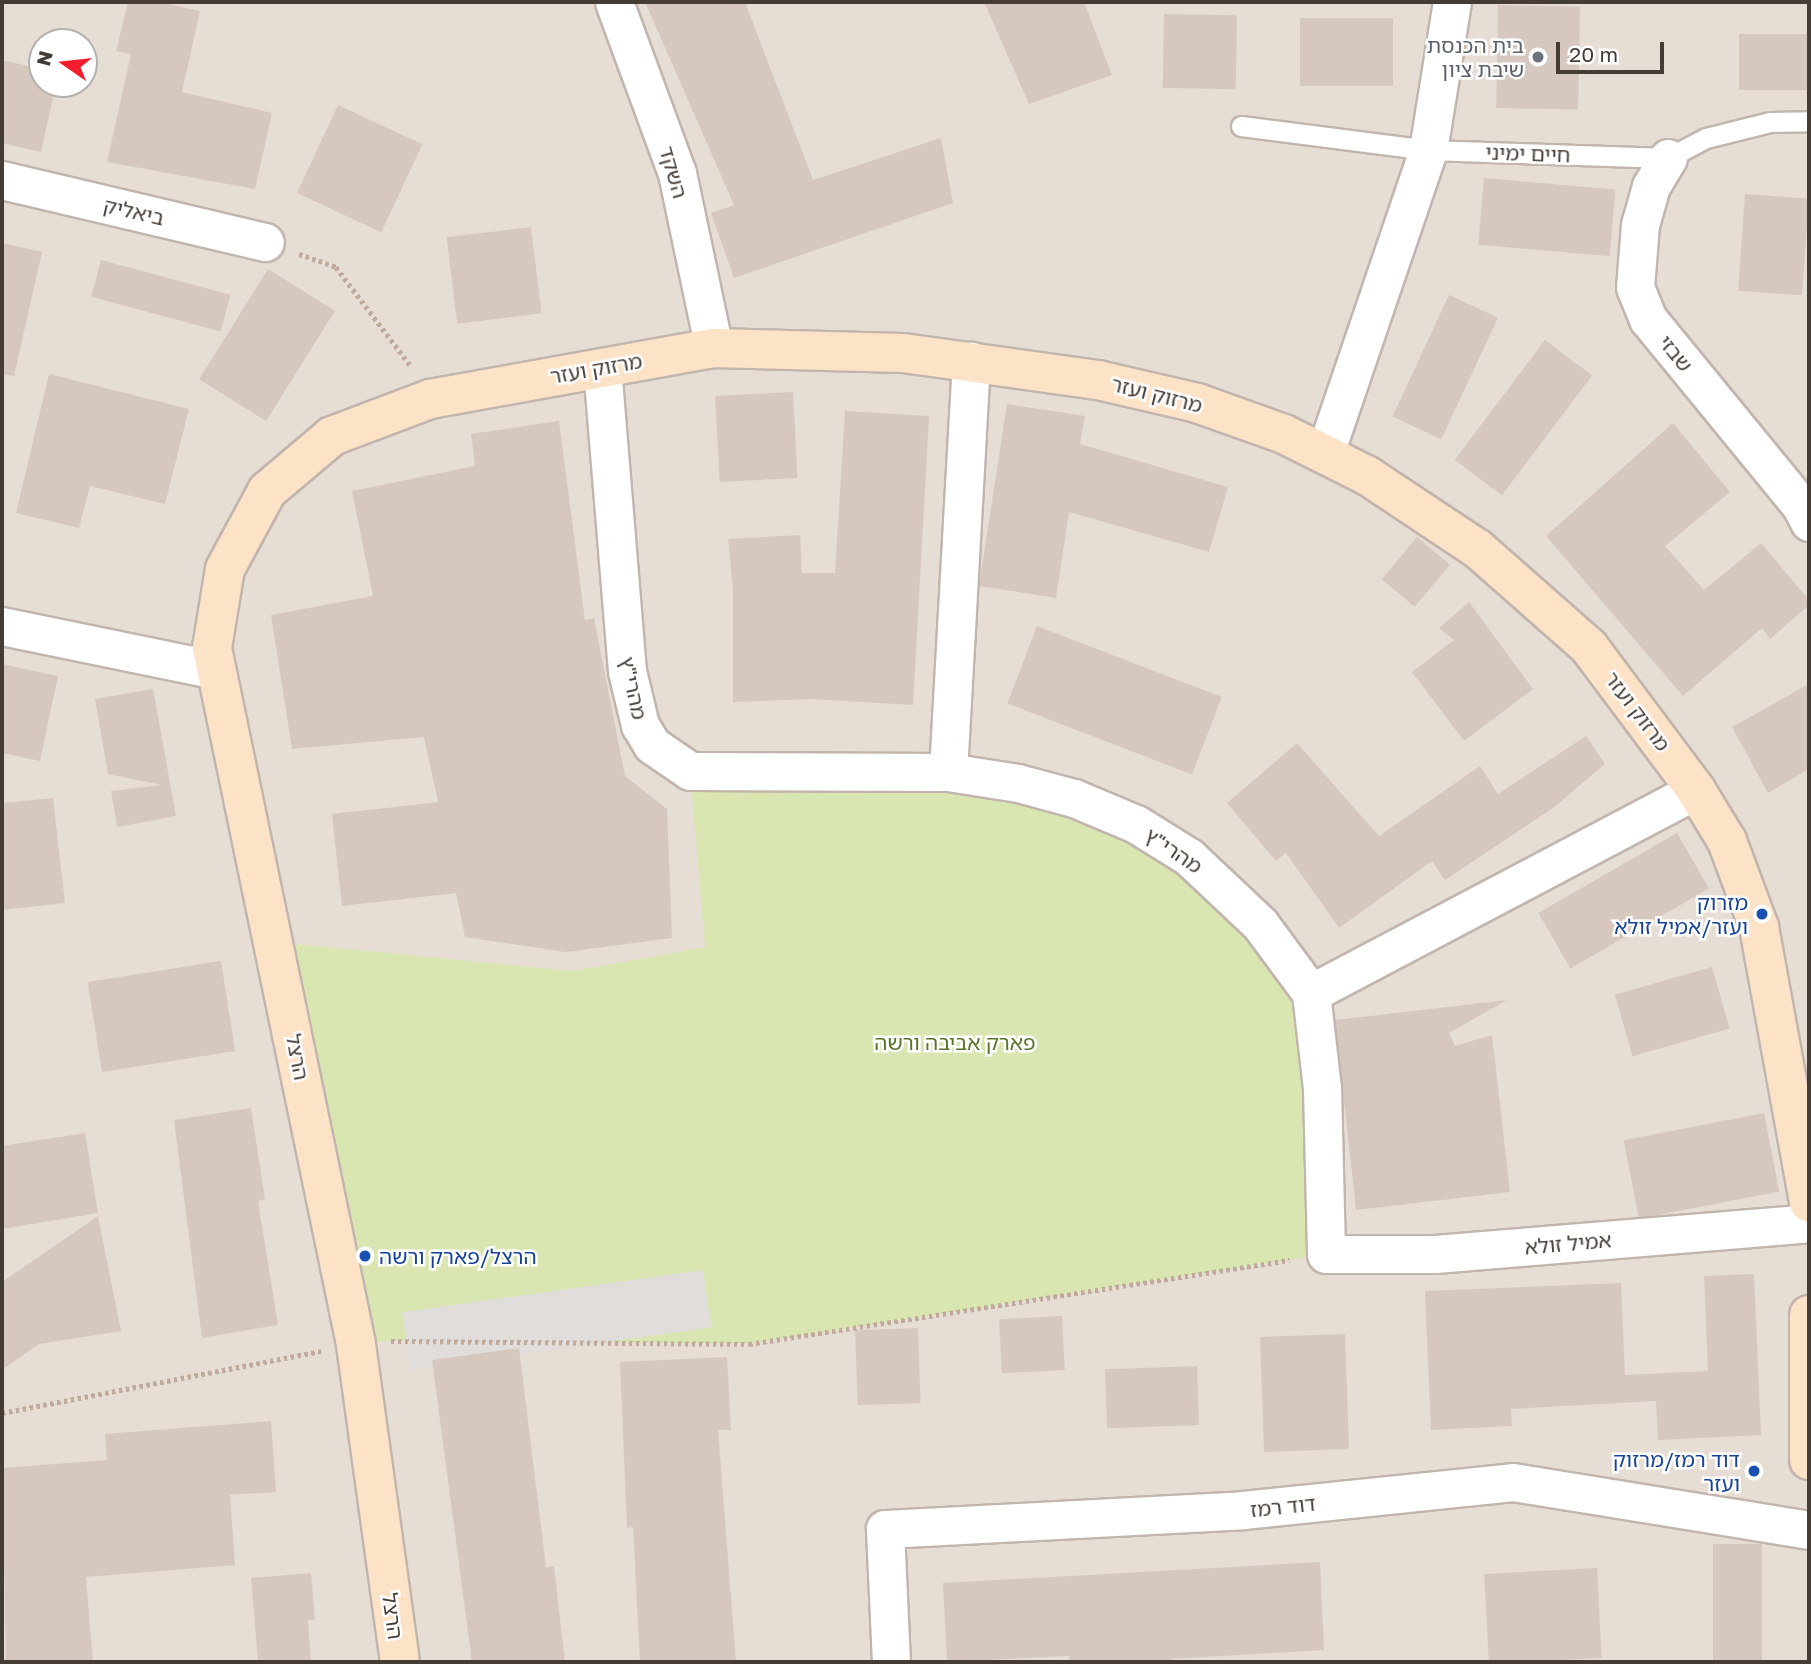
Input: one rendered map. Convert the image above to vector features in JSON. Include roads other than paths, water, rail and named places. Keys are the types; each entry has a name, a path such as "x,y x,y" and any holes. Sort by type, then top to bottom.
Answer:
{"street":[{"name":"השקד","path":"614,2 677,173 714,348"},
{"path":"1325,453 1428,150 1452,2"},
{"name":"שבזי","path":"1668,158 1651,186 1640,225 1635,287 1648,319 1809,522"},
{"name":"ביאליק","path":"2,180 265,242"},
{"name":"מרזוק ועזר","path":"216,670 214,621 225,569 267,491 332,436 430,399 714,348 846,349 971,361 1098,380 1197,403 1325,453 1408,500 1518,582 1589,647 1696,790 1727,841 1759,927 1809,1202"},
{"path":"948,772 971,361"},
{"name":"מהרי\"ץ","path":"602,367 627,671 640,725 652,745 690,771 948,772 1074,798 1136,824 1168,844 1226,888 1288,957 1311,993 1322,1088 1326,1254"},
{"path":"2,626 216,670"},
{"name":"הרצל","path":"216,670 356,1345 400,1662"},
{"path":"1311,993 1696,790"},
{"name":"אמיל זולא","path":"1326,1254 1435,1254 1809,1223"},
{"path":"1809,1315 1809,1460"},
{"name":"דוד רמז","path":"891,1662 885,1529 1244,1510 1513,1482 1809,1530"}],"lane":[{"name":"חיים ימיני","path":"1241,126 1428,150 1668,158 1706,138 1770,122 1809,121"}],"place":[{"name":"בית הכנסת שיבת ציון","path":"1538,57"},
{"name":"מזרוק ועזר/אמיל זולא","path":"1762,914"},
{"name":"הרצל/פארק ורשה","path":"365,1256"},
{"name":"דוד רמז/מרזוק ועזר","path":"1754,1471"}],"park label":[{"name":"פארק אביבה ורשה","path":"955,1042"}]}
